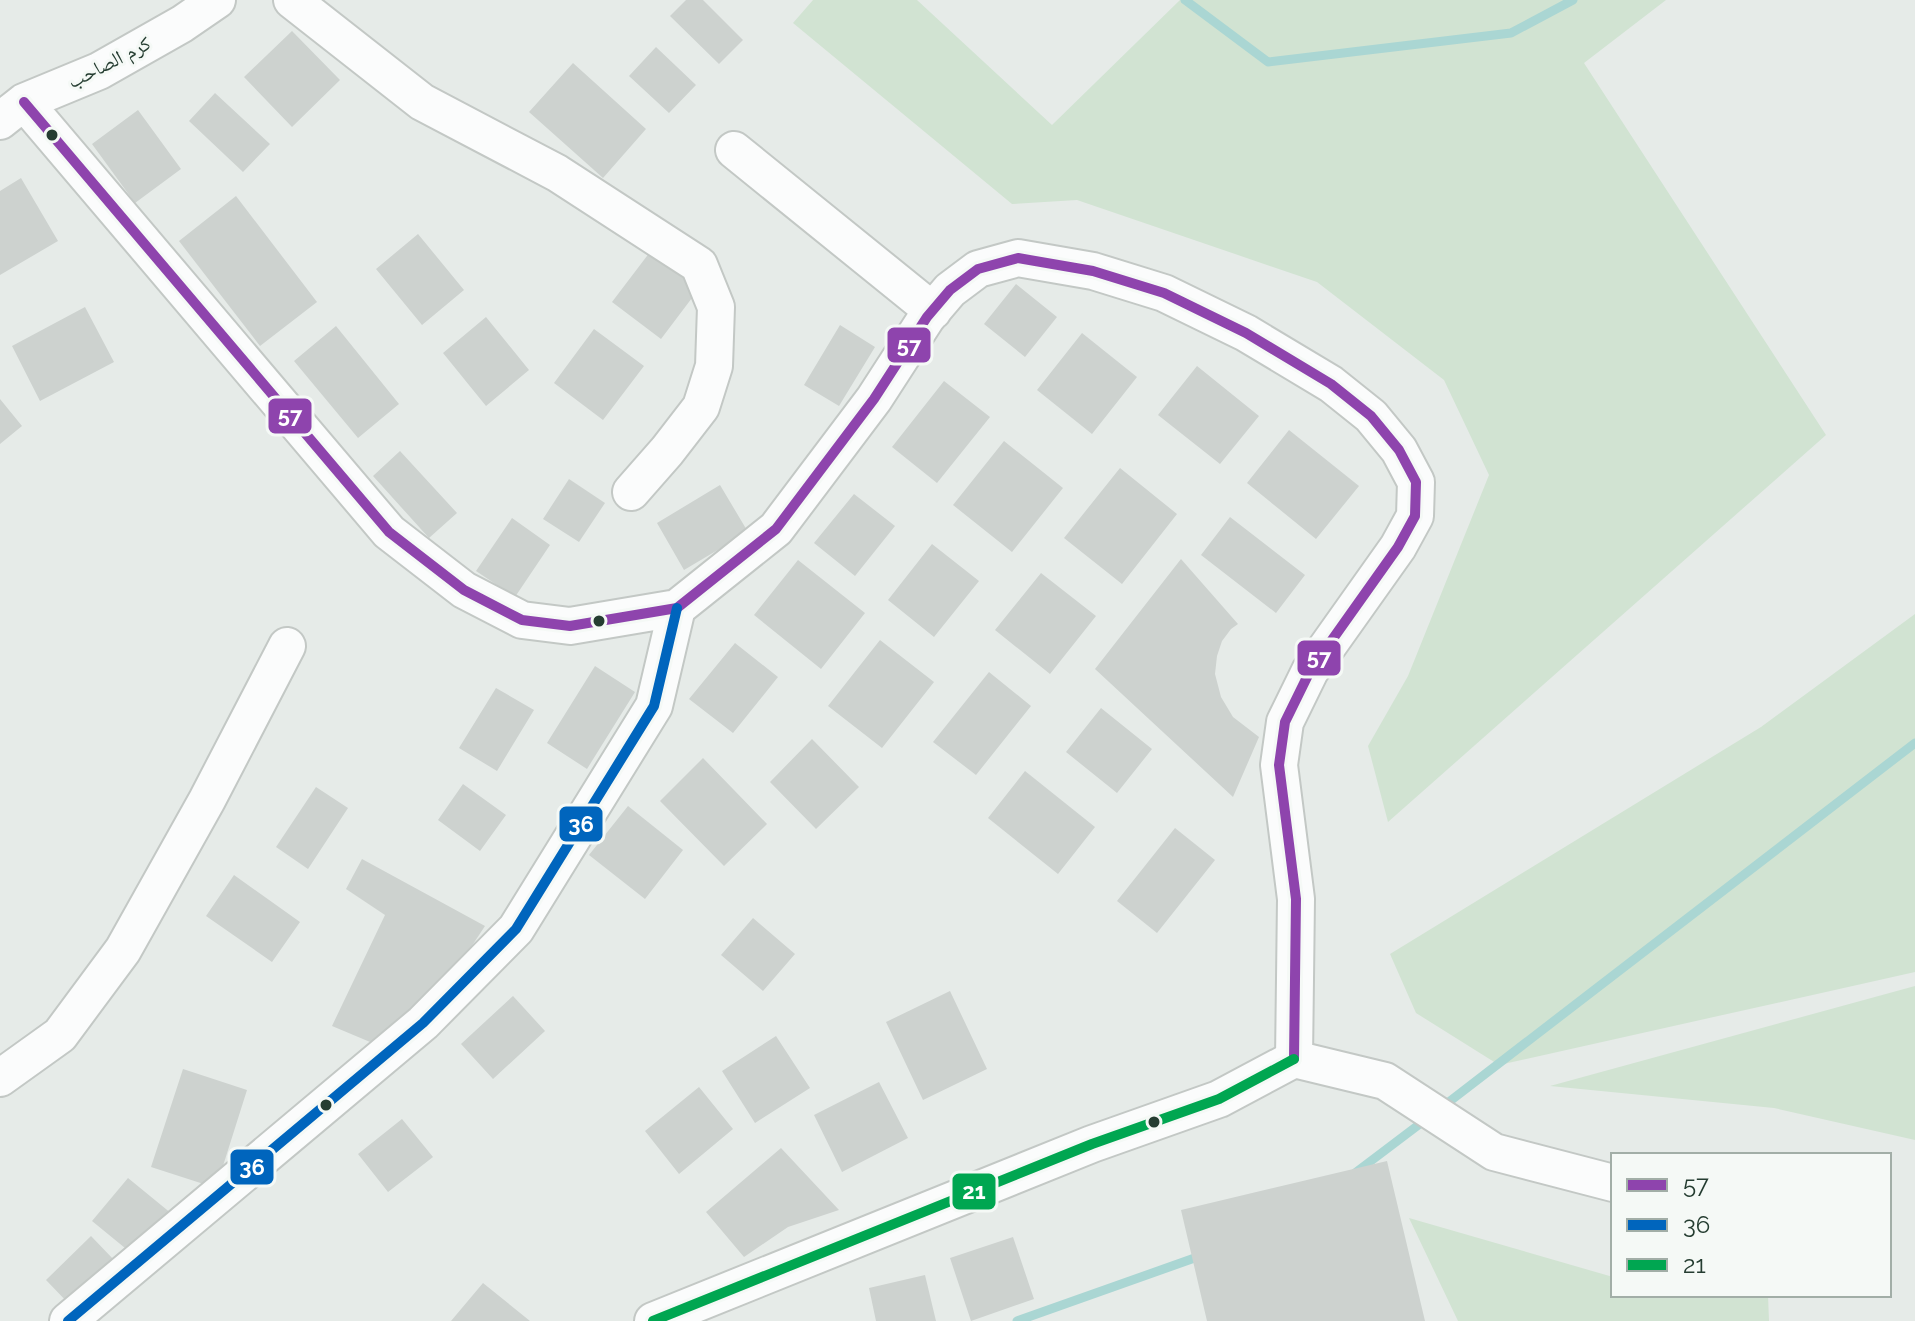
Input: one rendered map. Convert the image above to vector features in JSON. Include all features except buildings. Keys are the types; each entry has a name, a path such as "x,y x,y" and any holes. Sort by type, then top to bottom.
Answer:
{"street":[{"name":"كرم الصاحب","path":"12,112 99,71 182,24 217,0"},
{"path":"292,0 422,102 557,173 699,265 716,307 714,366 701,407 631,492"},
{"path":"12,112 389,532 464,590 522,620 570,626 677,608 776,529 874,399 933,311 950,290 978,269 1018,258 1093,271 1164,293 1246,333 1331,384 1371,416 1399,450 1416,482 1415,516 1398,547 1310,671 1285,722 1279,765 1296,899 1294,1059"},
{"path":"734,150 933,311"},
{"path":"68,1321 423,1023 516,929 654,706 677,608"},
{"path":"0,1078 60,1035 123,950 207,800 287,646"},
{"path":"653,1321 1092,1144 1219,1099 1294,1059 1385,1081 1494,1152 1611,1182"}],"green space":[{"path":"813,0 917,0 1052,125 1180,0 1666,0 1584,63 1826,435 1388,822 1368,746 1408,676 1489,475 1444,380 1317,282 1077,200 1012,204 793,23"},
{"path":"1915,614 1915,972 1499,1065 1416,1013 1390,954 1761,727"},
{"path":"1915,986 1915,1140 1774,1108 1550,1086"},
{"path":"1409,1218 1611,1276 1611,1297 1768,1297 1769,1321 1458,1321"}],"waterway":[{"path":"1185,0 1268,62 1511,33 1573,0"},
{"path":"1441,1108 1915,743"},
{"path":"1355,1173 1429,1117"},
{"path":"1017,1321 1203,1255"}],"transit line":[{"name":"57","path":"24,102 389,532 464,590 522,620 570,626 677,608 776,529 874,399 927,317 950,290 978,269 1018,258 1093,271 1164,293 1246,333 1331,384 1371,416 1399,450 1416,482 1415,516 1398,547 1310,671 1285,722 1279,765 1296,899 1294,1059"},
{"name":"36","path":"68,1321 423,1023 516,929 654,706 677,608"},
{"name":"21","path":"653,1321 1092,1144 1219,1099 1294,1059"}]}
